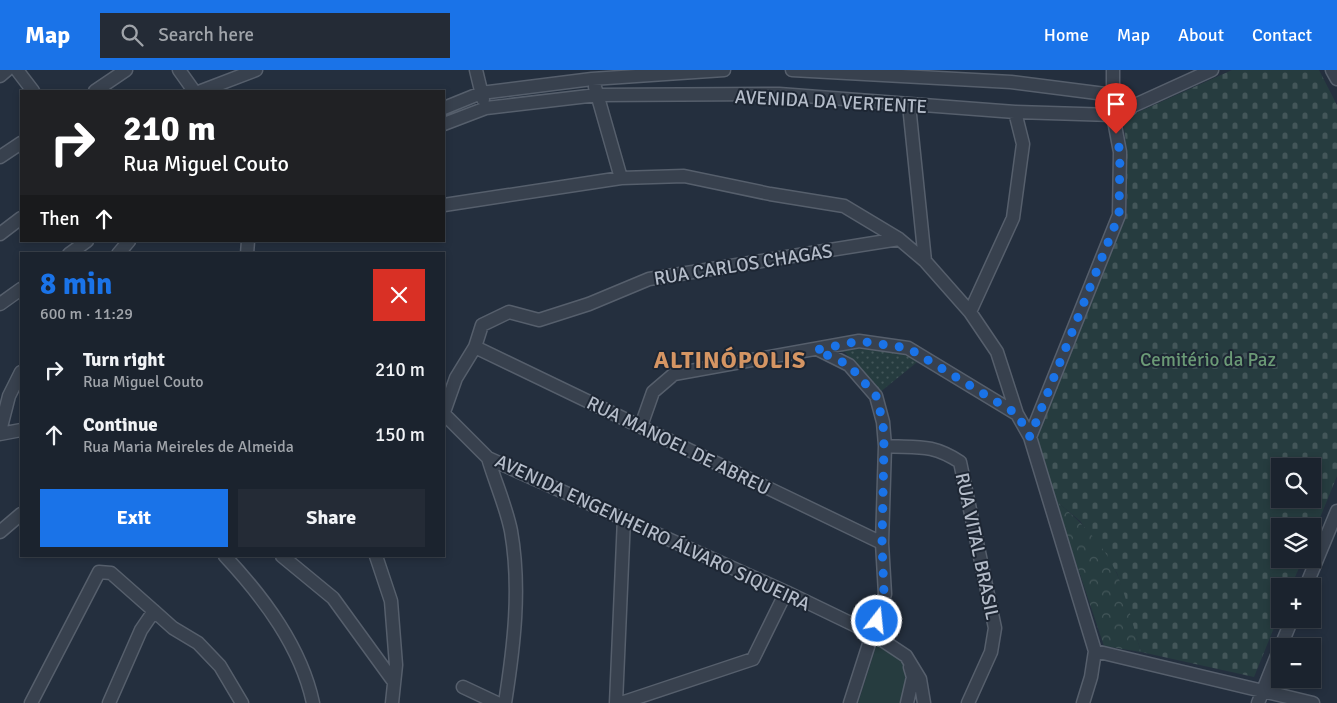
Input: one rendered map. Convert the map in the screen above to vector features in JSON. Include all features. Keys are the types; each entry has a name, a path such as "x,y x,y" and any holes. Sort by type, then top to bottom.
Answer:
{"street":[{"path":"0,76 8,70"},
{"path":"16,70 32,90"},
{"path":"96,90 126,70"},
{"path":"179,70 193,90"},
{"path":"204,90 256,70"},
{"path":"476,70 486,108"},
{"path":"616,70 592,79 621,178"},
{"name":"AVENIDA DA VERTENTE","path":"445,108 481,93 592,79 724,70"},
{"name":"AVENIDA DA VERTENTE","path":"792,70 1011,76 1113,95 1131,108"},
{"path":"1030,437 1119,215 1120,152 1113,115 1113,70"},
{"name":"AVENIDA DA VERTENTE","path":"445,124 486,108 597,95 779,94 1015,112 1113,115 1212,70"},
{"path":"1332,70 1337,79"},
{"path":"909,105 925,262"},
{"path":"970,312 1013,218 1023,144 1015,112"},
{"path":"0,157 20,144"},
{"path":"445,205 621,178 684,176 770,194 844,206 899,239 925,262 970,312 997,352 1017,414 1030,437 1095,651 1091,677 1083,703"},
{"path":"0,234 20,219"},
{"name":"RUA CARLOS CHAGAS","path":"445,410 456,378 475,348 482,325 509,312 539,320 589,304 649,279 899,239"},
{"path":"73,252 86,242"},
{"path":"120,252 128,242"},
{"path":"0,304 20,290"},
{"path":"641,426 652,392 674,374 859,341 908,348 1017,414"},
{"name":"RUA MANOEL DE ABREU","path":"475,348 882,543"},
{"path":"816,350 849,365 876,396 883,422 882,543 884,594 850,703"},
{"path":"20,374 9,396 0,433 20,430"},
{"name":"AVENIDA ENGENHEIRO ÁLVARO SIQUEIRA","path":"445,414 488,458 786,592 873,634 906,656"},
{"name":"RUA VITAL BRASIL","path":"884,446 942,450 960,462 995,628 992,652 968,703"},
{"path":"488,458 510,530 516,586 513,653 505,703"},
{"path":"1309,578 1337,511"},
{"path":"0,532 20,515"},
{"path":"616,703 624,518"},
{"path":"227,557 245,577 296,653 308,682 313,703"},
{"path":"283,557 333,598 394,682"},
{"path":"376,557 391,601 396,664 392,703"},
{"path":"31,703 99,572 111,573 173,628 198,643 220,666 242,703"},
{"path":"621,703 753,659 786,592"},
{"path":"109,703 140,630 154,611"},
{"path":"1095,651 1261,698 1312,703"},
{"path":"906,656 913,677 907,703"},
{"path":"906,656 920,679 924,703"},
{"path":"1261,698 1271,671"},
{"path":"463,687 497,703"}],"green space":[{"name":"Cemitério da Paz","path":"1232,70 1319,70 1337,105 1337,476 1320,518 1271,518 1271,568 1299,568 1295,578 1271,578 1271,628 1274,628 1254,677 1141,652 1117,573 1080,521 1055,500 1037,436 1127,212 1127,151 1123,119"},
{"path":"859,344 906,352 921,359 879,393 845,352 832,351"},
{"path":"1055,500 1090,534 1112,563 1124,593 1141,652 1104,646"},
{"path":"879,644 897,657 906,668 906,681 900,703 858,703 876,647"}],"district":[{"name":"ALTINÓPOLIS","path":"730,360"}],"route":[{"path":"877,621 884,594 882,543 883,422 876,396 849,365 816,350 859,341 908,348 1017,414 1030,437 1119,215 1120,152 1116,134"}]}
